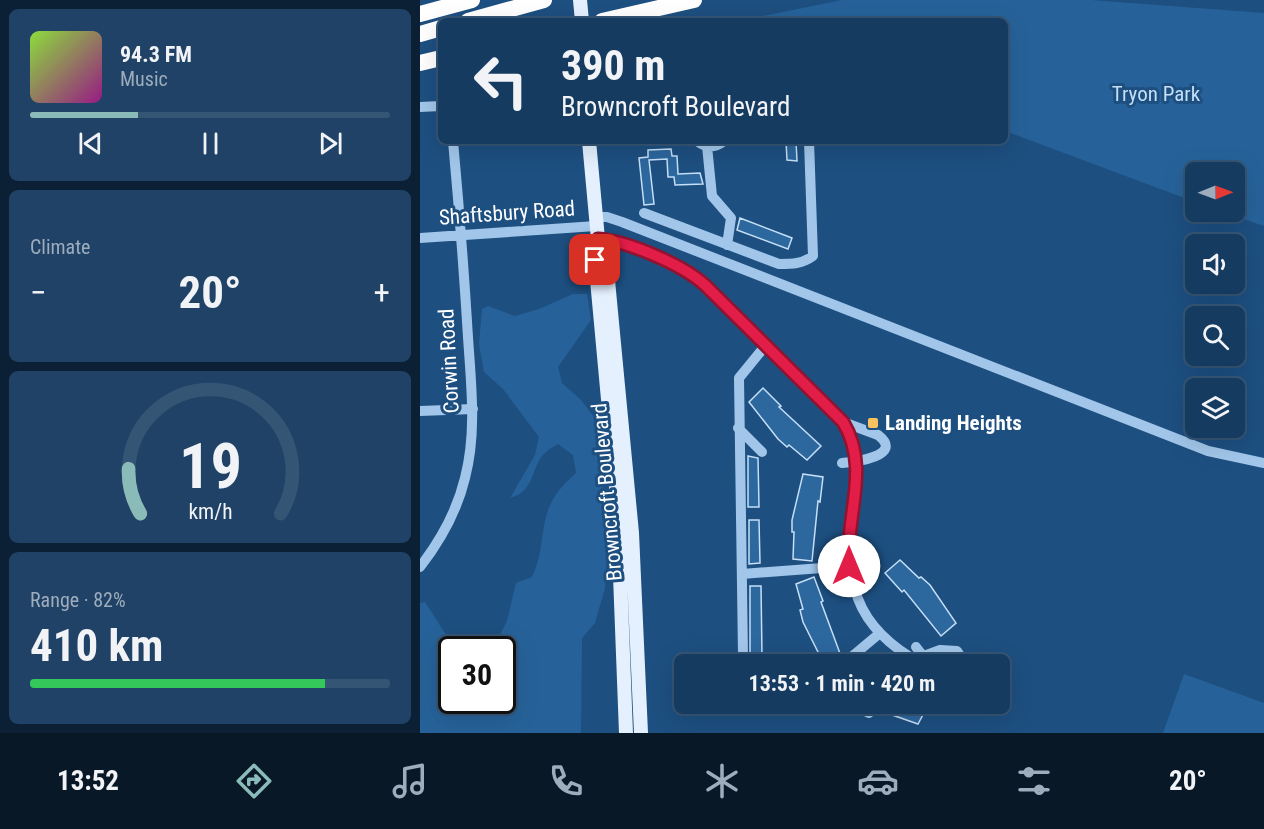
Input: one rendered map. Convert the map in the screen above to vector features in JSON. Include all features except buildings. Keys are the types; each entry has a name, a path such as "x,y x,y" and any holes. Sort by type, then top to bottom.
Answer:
{"highway":[{"path":"420,14 472,0"},
{"path":"479,18 544,0"},
{"path":"615,18 694,0"},
{"path":"420,34 438,29"},
{"path":"420,63 438,59"}],"main road":[{"path":"580,0 582,18"},
{"name":"Browncroft Boulevard","path":"589,144 597,233 595,260 607,323 632,524 641,733"},
{"name":"Browncroft Boulevard","path":"607,323 618,506 626,733"}],"street":[{"path":"420,107 438,106"},
{"name":"Corwin Road","path":"420,567 435,547 457,506 472,442 462,235 453,144"},
{"path":"718,144 714,146 702,144 712,196 731,218 727,244"},
{"path":"644,213 779,264 797,264 813,256 809,144"},
{"path":"908,654 891,645 880,633 860,604 855,592 849,566 849,538 857,462 852,439 843,422 766,345 690,274 597,233 607,217 1208,452 1264,463"},
{"name":"Shaftsbury Road","path":"420,238 462,235 597,233"},
{"path":"743,654 739,378 766,345"},
{"path":"420,411 472,409"},
{"path":"842,463 873,458 883,450 884,442 878,435 843,422"},
{"path":"738,428 762,453"},
{"path":"742,574 862,565"},
{"path":"855,654 880,633"},
{"path":"916,647 918,654"},
{"path":"932,654 940,650 953,650 958,654"},
{"path":"625,708 640,707"}],"green space":[{"name":"Tryon Park","path":"842,0 1091,0 1264,13 1264,226 1245,220 1245,162 1185,162 1185,198 1008,132 1008,18 753,18"},
{"path":"573,294 587,294 591,320 558,367 562,383 581,400 598,422 608,542 605,588 595,623 582,638 581,733 420,733 420,603 425,602 447,636 438,636 438,714 516,714 516,636 499,636 507,621 516,583 532,577 536,568 551,503 576,473 573,455 558,444 542,456 528,486 518,495 510,498 535,455 539,437 503,389 484,372 479,344 482,309 488,306 515,316 539,309"},
{"path":"1184,674 1264,703 1264,733 1163,733"}],"place":[{"name":"Landing Heights","path":"873,423"}],"route":[{"path":"595,260 599,250 598,239 616,241 690,274 705,285 843,422 852,439 857,462 849,538 849,566"}]}
